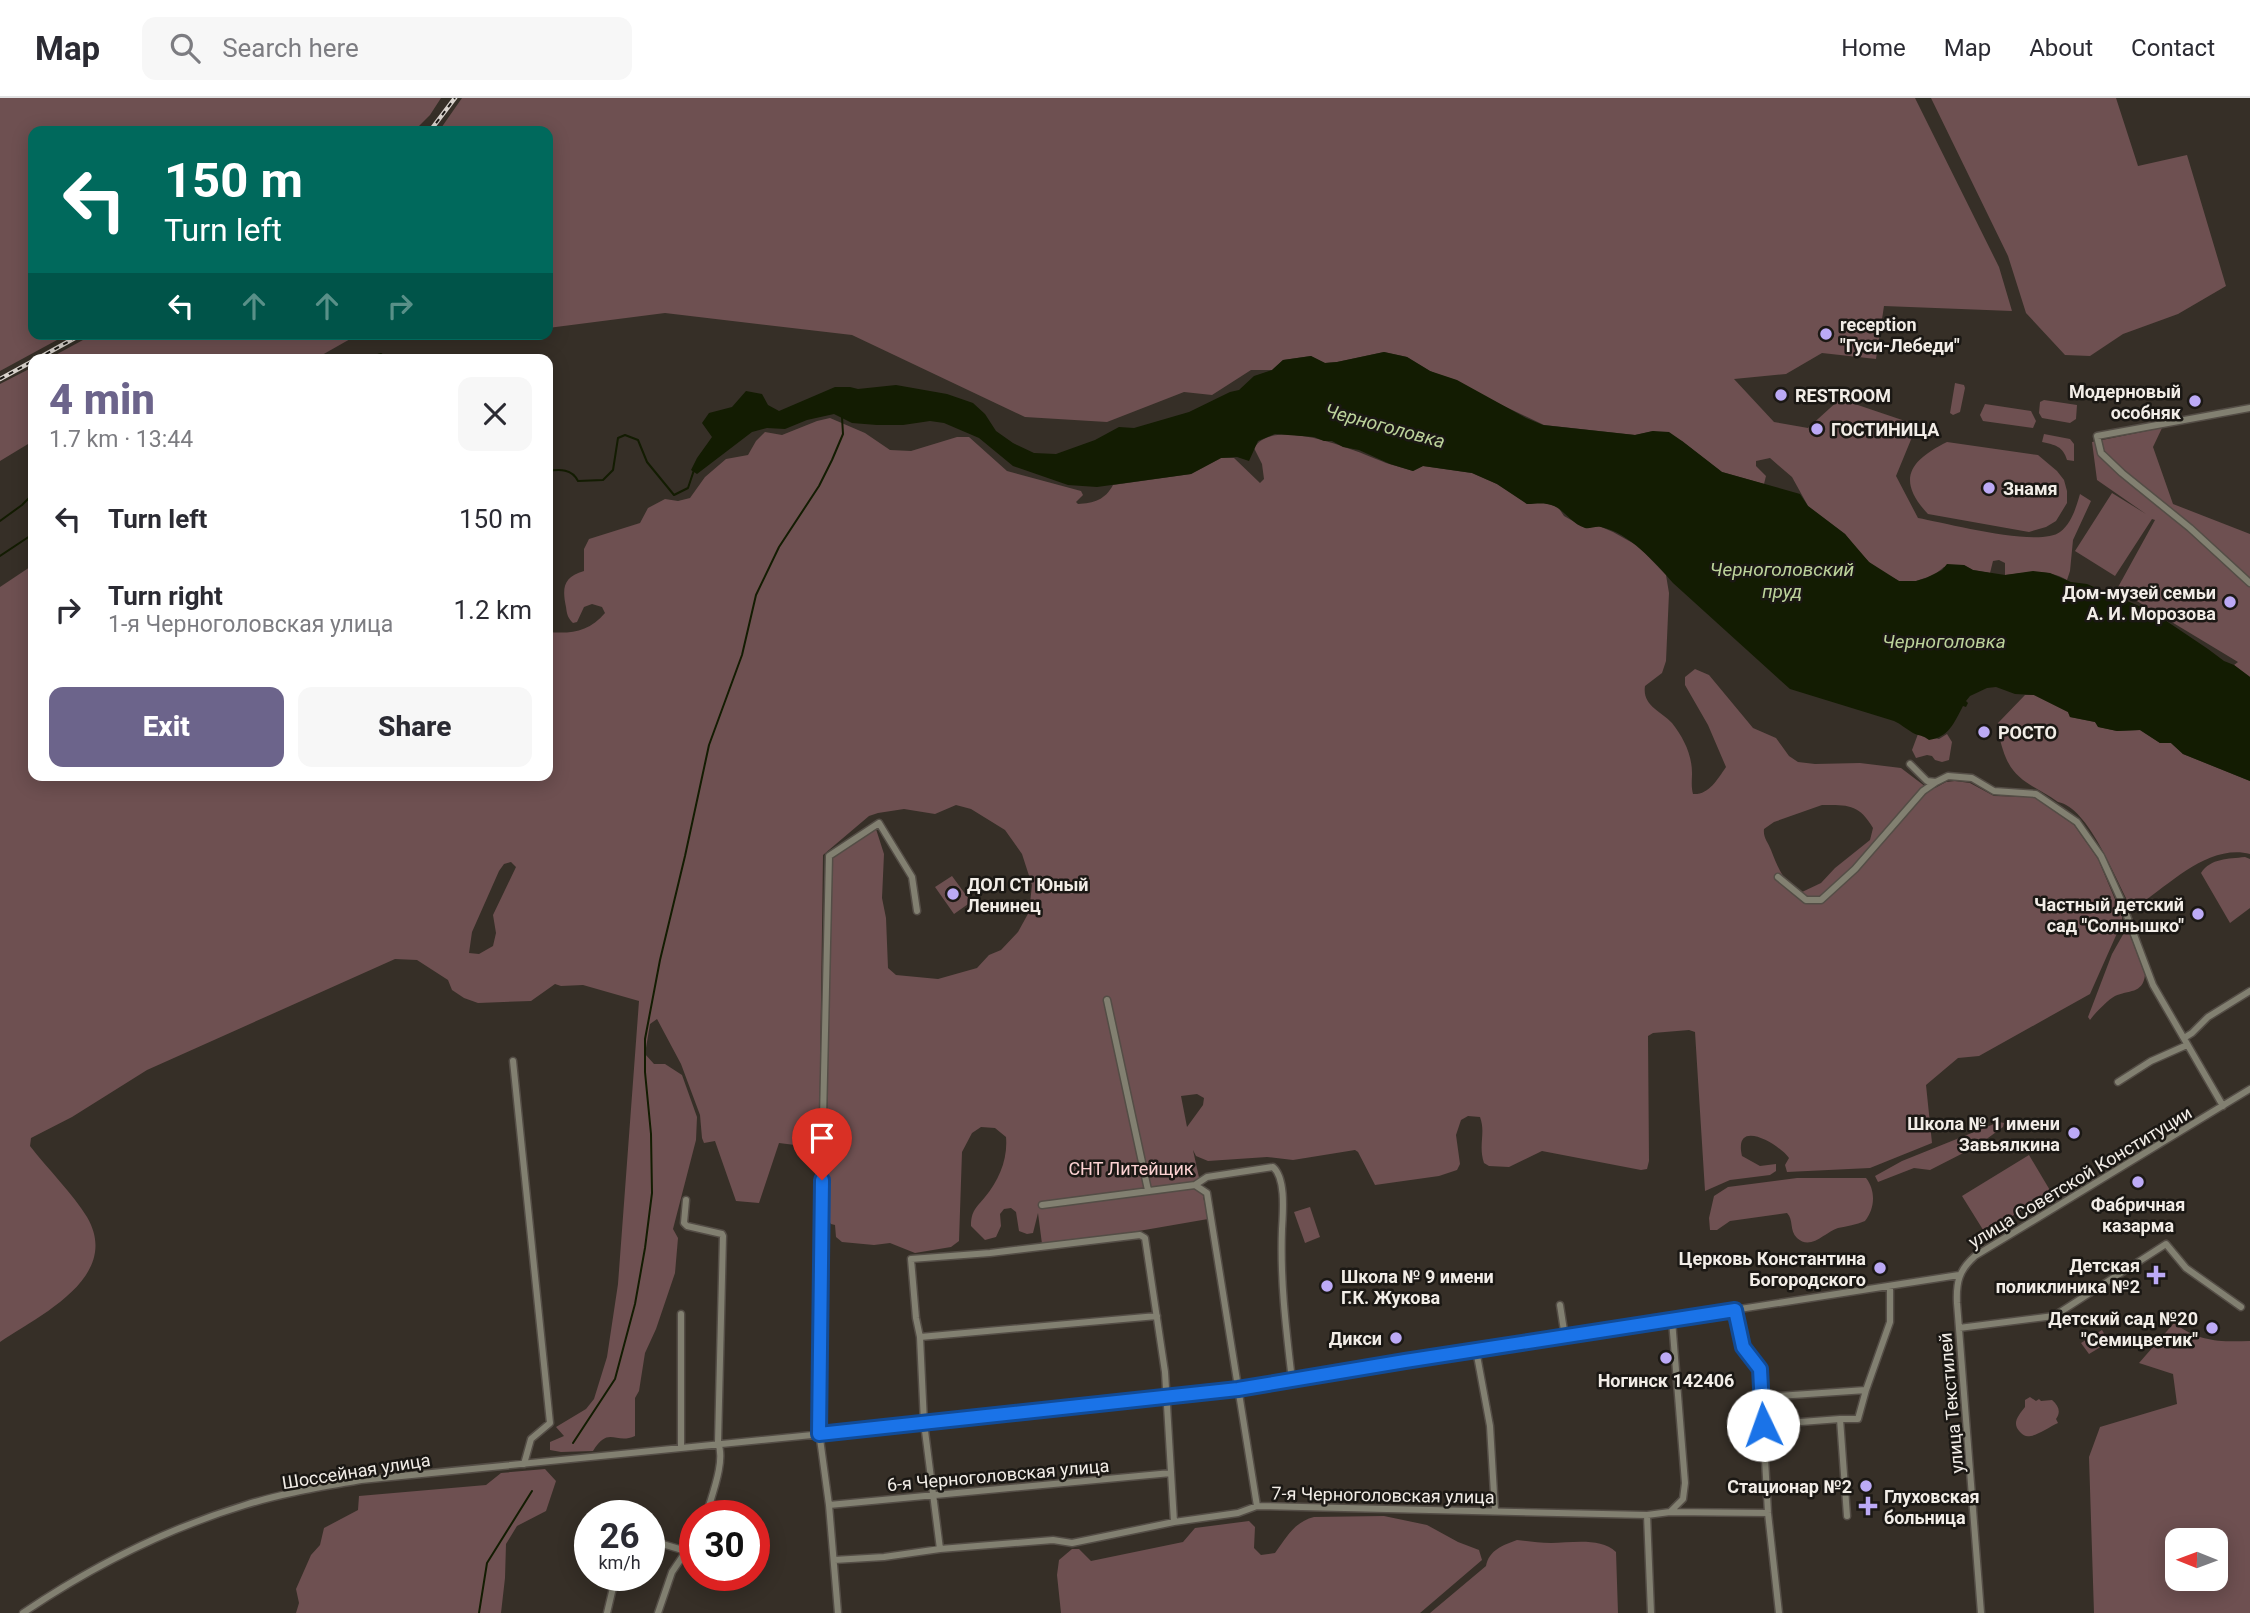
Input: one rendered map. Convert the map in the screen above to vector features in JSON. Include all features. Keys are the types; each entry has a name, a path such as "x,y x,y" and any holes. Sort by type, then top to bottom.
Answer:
{"street":[{"path":"2250,408 2097,436 2101,453 2250,583"},
{"path":"1910,764 1927,781 1936,782"},
{"path":"1778,877 1806,900 1821,900 1855,869 1923,791 1948,776 1972,778 1994,791 2036,794 2077,822 2101,856 2153,985 2222,1107"},
{"path":"838,1613 829,1505 819,1434 820,1250 829,856 879,822 912,877 917,911"},
{"path":"2118,1082 2185,1041 2208,1017 2250,991"},
{"path":"1107,1000 1148,1190"},
{"path":"513,1061 550,1423 531,1439 524,1464"},
{"name":"улица Советской Конституции","path":"1959,1275 1975,1256 2250,1089"},
{"path":"1042,1205 1195,1185 1208,1177 1269,1166 1278,1171 1283,1207 1284,1317 1293,1380"},
{"path":"1195,1185 1207,1193 1257,1506"},
{"path":"686,1200 684,1223 687,1226 723,1236 718,1443 721,1450 720,1465 710,1500"},
{"path":"940,1549 924,1423 920,1337 911,1259 990,1253 1140,1235 1145,1238 1166,1372 1174,1522"},
{"path":"1959,1328 2054,1316 2166,1244 2186,1268 2241,1307"},
{"path":"812,1248 820,1250"},
{"path":"718,1443 1238,1389 1959,1275"},
{"name":"улица Текстилей","path":"1959,1275 1956,1294 1981,1613"},
{"path":"1763,1425 1858,1419 1890,1322 1890,1286"},
{"path":"1560,1305 1565,1336"},
{"path":"1735,1310 1743,1347 1760,1369 1768,1513 1779,1613"},
{"path":"681,1314 681,1447"},
{"path":"920,1337 1157,1316"},
{"path":"1670,1512 1683,1499 1685,1483 1672,1320"},
{"path":"1476,1350 1490,1426 1495,1511"},
{"path":"1762,1397 1866,1390"},
{"path":"1840,1419 1847,1516"},
{"name":"Шоссейная улица","path":"23,1613 60,1588 143,1544 246,1505 301,1491 361,1480 718,1443"},
{"name":"6-я Черноголовская улица","path":"829,1505 1171,1473"},
{"name":"7-я Черноголовская улица","path":"834,1560 884,1557 940,1549 1053,1541 1072,1543 1174,1522 1238,1513 1257,1506 1647,1515 1670,1512 1768,1513"},
{"path":"1647,1515 1651,1613"},
{"path":"658,1613 672,1572 679,1561"},
{"path":"607,1613 612,1591"}],"green space":[{"path":"0,98 441,98 419,126 28,126 28,340 57,340 0,371"},
{"path":"462,98 1915,98 1999,267 2012,311 1884,306 1876,359 1822,353 1786,374 1734,379 1774,422 1808,428 1840,399 1917,425 1896,476 1918,518 2013,536 2049,536 2060,532 2068,524 2080,494 2091,501 2073,540 2067,580 2044,573 2005,575 2005,563 1999,560 1993,561 1990,573 1973,570 1964,565 1944,567 1934,575 1916,581 1899,581 1875,568 1845,534 1808,506 1792,477 1770,458 1756,461 1756,466 1766,476 1764,484 1722,472 1682,441 1653,431 1635,435 1544,425 1430,371 1407,357 1384,352 1325,363 1311,356 1283,360 1272,370 1251,370 1212,395 1184,392 1107,422 1025,417 852,335 665,313 553,327 553,126 442,126"},
{"path":"1931,98 2116,98 2138,166 2187,155 2226,286 2178,314 2123,334 2090,356 2065,355 2026,313 2008,256"},
{"path":"83,340 348,340 324,354 57,354"},
{"path":"28,370 28,444 0,461 0,384"},
{"path":"1955,383 1964,385 1965,388 1960,412 1953,415 1950,413"},
{"path":"2044,400 2077,405 2076,419 2070,423 2042,418 2039,413 2040,402"},
{"path":"1985,404 2031,411 2036,421 2033,428 1983,421 1980,415"},
{"name":"СНТ Литейщик","path":"830,418 865,433 890,450 911,451 957,437 969,437 1007,471 1081,491 1083,495 1076,502 1078,504 1098,500 1113,485 1191,474 1221,458 1234,458 1260,483 1264,479 1262,464 1254,448 1265,439 1280,435 1317,439 1413,471 1423,466 1472,473 1497,484 1527,504 1540,502 1552,505 1580,525 1599,526 1613,532 1638,546 1666,575 1669,593 1666,661 1662,673 1645,686 1645,693 1653,708 1672,723 1686,746 1692,766 1693,794 1708,789 1726,767 1708,725 1685,685 1685,677 1695,669 1709,675 1753,728 1776,738 1789,756 1798,762 1860,763 1901,768 1926,787 1935,788 1955,781 1970,783 1994,796 2034,797 2074,825 2098,859 2122,916 2122,922 2090,994 1979,1056 1958,1058 1926,1085 1932,1143 1870,1168 1787,1172 1785,1165 1789,1158 1784,1152 1767,1141 1750,1136 1744,1138 1741,1144 1742,1156 1760,1166 1776,1164 1776,1171 1770,1175 1730,1180 1705,1191 1695,1032 1689,1030 1653,1033 1648,1036 1647,1169 1542,1151 1509,1167 1489,1166 1484,1163 1482,1157 1480,1117 1468,1116 1461,1120 1456,1135 1460,1164 1457,1170 1439,1176 1375,1185 1355,1150 1293,1160 1267,1157 1208,1161 1196,1156 1193,1150 1208,1219 1042,1244 1038,1213 1033,1233 1019,1231 1016,1212 1011,1208 1004,1209 1000,1214 1001,1226 996,1237 985,1240 971,1226 973,1213 994,1184 1006,1153 1006,1137 995,1128 981,1127 972,1133 962,1152 959,1241 951,1247 915,1253 890,1243 874,1245 842,1242 836,1237 835,1225 825,1216 832,858 876,829 884,854 882,898 886,918 888,968 896,975 938,979 977,968 989,955 1001,950 1018,932 1029,912 1032,885 1022,854 1005,830 971,809 956,805 935,814 904,809 878,813 869,816 823,855 819,1148 779,1143 759,1203 736,1201 715,1141 704,1143 700,1115 681,1064 657,1019 650,1024 645,1054 654,1064 665,1064 682,1075 697,1117 696,1140 673,1229 678,1238 675,1273 645,1353 639,1391 635,1398 635,1436 608,1437 593,1451 550,1450 550,1442 564,1436 556,1427 586,1409 594,1399 607,1357 618,1284 639,1001 583,985 555,984 531,1001 478,1003 452,990 448,980 417,960 395,959 147,1070 72,1117 31,1138 30,1146 87,1217 95,1238 94,1258 85,1276 72,1292 0,1342 0,587 28,568 28,781 553,781 553,632 564,633 586,628 605,613 602,607 592,604 584,607 577,622 573,623 567,612 564,589 572,576 584,571 584,549 589,539 640,523 648,508 665,499 678,501 690,498 705,477 726,459 748,455 765,432 782,435","holes":["1822,805 1839,805 1863,814 1873,828 1870,840 1821,883 1802,892 1782,875 1764,829 1774,822","511,862 516,867 493,915 496,933 493,946 479,954 469,953 472,932 499,871 504,864","1197,1094 1204,1098 1203,1105 1187,1127 1181,1096"]},
{"path":"2162,428 2153,447 2173,504 2250,534 2250,677 2234,665 2238,662 2117,589 2155,520 2152,519 2115,576 2075,551 2112,493 2146,514 2097,480 2092,442"},
{"path":"2044,434 2070,439 2074,444 2074,461 2067,460 2058,447 2042,442"},
{"name":"Знамя","path":"1947,442 2038,455 2057,471 2064,480 2067,491 2067,503 2056,521 2029,532 1928,514 1912,491 1912,472 1916,463 1924,456"},
{"path":"2025,695 2034,695 2068,712 2070,717 2095,722 2099,727 2117,731 2140,730 2160,743 2171,743 2183,754 2250,781 2250,854 2220,854 2192,867 2142,903 2129,903 2100,845 2080,817 2069,807 2018,776 2007,761 1998,723"},
{"path":"1918,734 1939,739 1947,734 1952,742 1949,760 1942,762 1927,755 1916,758 1912,750"},
{"path":"2245,857 2250,859 2250,908 2230,923 2201,873 2215,862"},
{"name":"ДОЛ СТ Юный Ленинец","path":"952,876 971,902 954,914 935,887"},
{"path":"2125,931 2130,935 2145,975 2144,981 2138,988 2112,998 2090,1020 2088,1017 2112,954"},
{"path":"1999,1122 2004,1123 2003,1127 1977,1146 1930,1170 1914,1168 1878,1182 1875,1176 1902,1161"},
{"path":"2029,1155 2051,1192 1985,1233 1962,1196"},
{"path":"1797,1178 1866,1178 1873,1194 1868,1216 1865,1221 1833,1230 1813,1242 1797,1238 1787,1213 1730,1221 1717,1230 1710,1230 1709,1218 1714,1196 1728,1187"},
{"path":"1310,1207 1320,1237 1305,1243 1294,1212"},
{"path":"2174,1323 2192,1334 2210,1340 2250,1341 2250,1613 2094,1613 2089,1457 2100,1427 2177,1404 2173,1374 2139,1363"},
{"path":"2102,1330 2109,1342 2089,1354 2081,1343"},
{"path":"2030,1397 2036,1401 2052,1400 2059,1411 2056,1419 2058,1423 2038,1434 2028,1436 2017,1429 2016,1422 2025,1407 2025,1400"},
{"path":"545,1469 556,1481 546,1511 517,1526 506,1544 501,1613 296,1613 299,1603 296,1589 311,1555 320,1545 324,1528 358,1510 359,1496 486,1485 501,1473"},
{"path":"1384,1516 1427,1525 1479,1550 1482,1560 1420,1613 1061,1613 1057,1575 1059,1560 1072,1549 1079,1549 1091,1561 1183,1542 1195,1528 1249,1521 1255,1527 1254,1548 1261,1555 1275,1553 1296,1526 1307,1519"},
{"path":"1517,1540 1594,1543 1602,1544 1616,1552 1618,1613 1430,1613 1486,1566 1493,1552"}],"water":[{"name":"Черноголовский пруд","path":"1384,352 1407,357 1430,371 1457,380 1543,425 1635,435 1653,431 1669,432 1722,472 1800,494 1808,506 1845,534 1869,562 1899,581 1926,578 1942,570 1947,564 1964,565 1973,570 2005,575 2033,571 2050,573 2071,582 2087,584 2153,612 2250,677 2250,781 2183,754 2171,743 2160,743 2140,730 2117,731 2098,727 2095,722 2070,717 2068,712 2034,695 2015,694 1996,687 1970,696 1966,707 1963,706 1950,728 1941,736 1929,740 1894,721 1790,689 1673,583 1641,549 1622,535 1601,527 1580,526 1558,508 1527,504 1497,484 1472,473 1423,466 1413,471 1359,450 1314,437 1275,434 1258,441 1249,461 1237,457 1221,458 1191,474 1097,487 1068,485 1013,466 979,438 944,423 852,423 834,414 807,420 785,429 767,428 752,432 697,474 691,470 712,437 702,423 709,413 732,407 746,391 762,394 768,405 779,411 835,387 858,389 896,385 947,394 973,403 985,414 996,431 1013,443 1034,453 1056,454 1095,440 1119,427 1134,428 1189,412 1239,390 1254,376 1272,370 1283,360 1311,356 1325,363"}],"waterway":[{"path":"573,1443 615,1379 635,1304 652,1193 645,1039 660,960 709,745 742,655 756,595 779,547 819,486 832,460 843,434 842,417"},
{"name":"Черноголовка","path":"553,470 565,471 578,481 603,480 613,470 618,438 625,435 638,440 647,462 674,495 688,488 694,470"},
{"name":"Черноголовка","path":"0,521 28,499"},
{"path":"0,556 28,537"},
{"path":"479,1613 487,1563 532,1491"}],"railway":[{"path":"434,126 455,98"},
{"path":"46,354 71,340"},
{"path":"0,379 28,364"}],"place":[{"name":"reception \"Гуси-Лебеди\"","path":"1826,334"},
{"name":"RESTROOM","path":"1781,395"},
{"name":"Модерновый особняк","path":"2195,401"},
{"name":"ГОСТИНИЦА","path":"1817,429"},
{"name":"Знамя","path":"1989,488"},
{"name":"Дом-музей семьи А. И. Морозова","path":"2230,602"},
{"name":"РОСТО","path":"1984,732"},
{"name":"ДОЛ СТ Юный Ленинец","path":"953,894"},
{"name":"Частный детский сад \"Солнышко\"","path":"2198,914"},
{"name":"Школа № 1 имени Завьялкина","path":"2074,1133"},
{"name":"Фабричная казарма","path":"2138,1182"},
{"name":"Церковь Константина Богородского","path":"1880,1268"},
{"name":"Детская поликлиника №2","path":"2156,1275"},
{"name":"Школа № 9 имени Г.К. Жукова","path":"1327,1286"},
{"name":"Детский сад №20 \"Семицветик\"","path":"2212,1328"},
{"name":"Дикси","path":"1396,1338"},
{"name":"Ногинск 142406","path":"1666,1358"},
{"name":"Стационар №2","path":"1866,1486"},
{"name":"Глуховская больница","path":"1868,1506"}],"route":[{"path":"822,1180 819,1434 1238,1389 1735,1310 1743,1347 1760,1369 1763,1425"}]}
